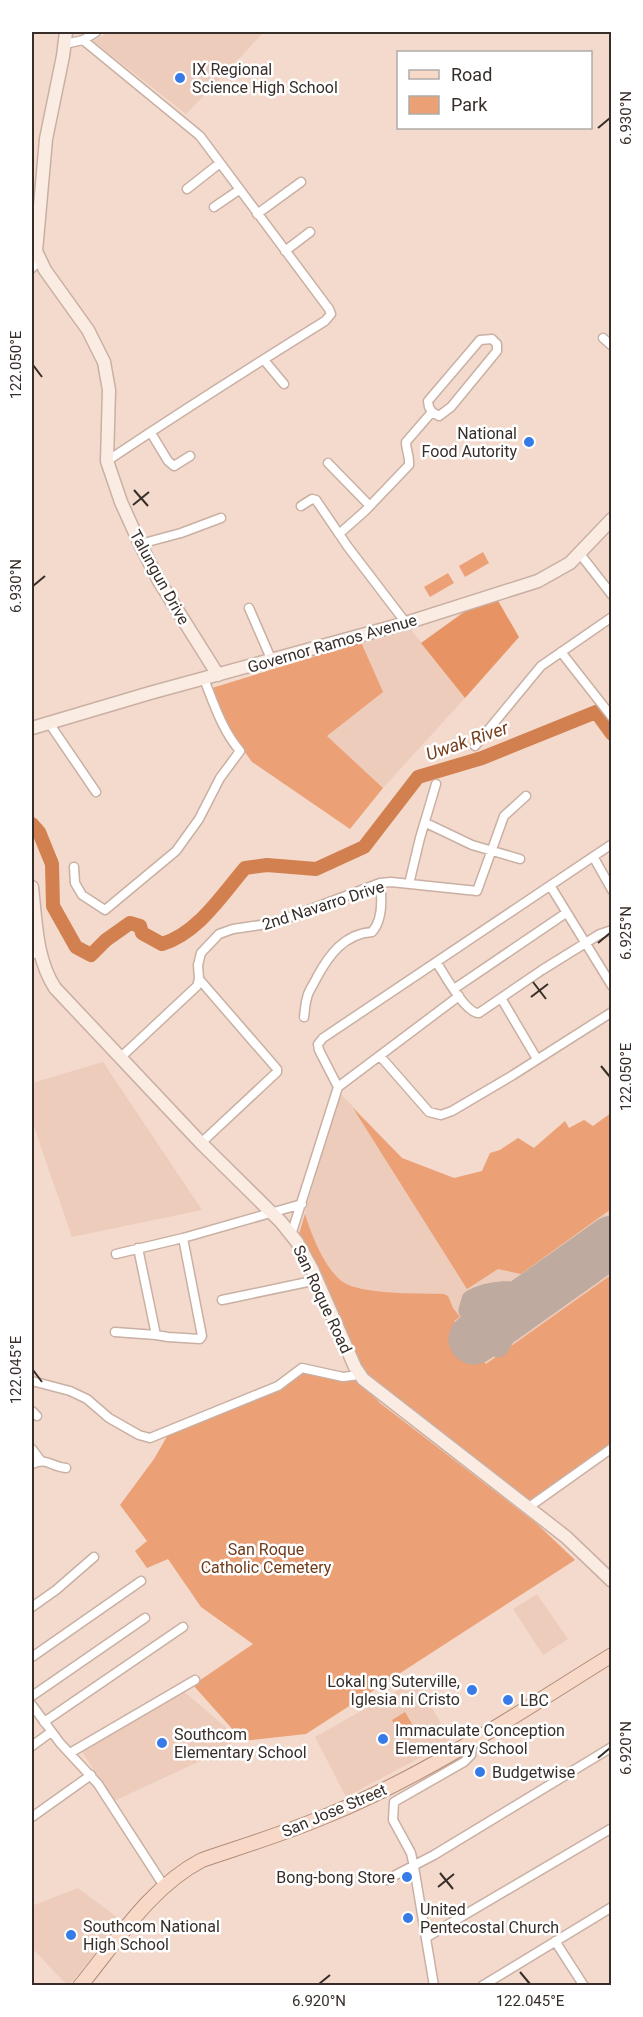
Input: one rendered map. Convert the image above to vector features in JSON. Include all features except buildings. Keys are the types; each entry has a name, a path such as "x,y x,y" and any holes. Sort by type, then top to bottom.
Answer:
{"main road":[{"name":"Talungun Drive","path":"65,38 46,139 35,239 35,264 88,330 104,362 109,390 107,461 112,480 159,581 218,675"},
{"name":"Governor Ramos Avenue","path":"32,728 150,693 406,623 538,581 557,571 580,554 612,519"},
{"name":"San Roque Road","path":"32,887 36,953 56,988 120,1058 291,1235 317,1280 359,1375 529,1507 612,1581"},
{"name":"San Jose Street","path":"80,1986 145,1905 164,1886 189,1867 202,1860 326,1816 409,1777 612,1655"}],"street":[{"path":"83,40 96,32"},
{"path":"65,38 83,40 200,136 331,314 325,321 242,372 107,461"},
{"path":"187,189 220,162"},
{"path":"257,214 301,182"},
{"path":"214,207 239,190"},
{"path":"285,251 310,232"},
{"path":"603,338 612,346"},
{"path":"492,339 497,344 497,351 451,407 439,416 432,412 428,401 433,393 480,340 492,339"},
{"path":"264,360 284,384"},
{"path":"339,534 370,506 409,465 406,442 432,412"},
{"path":"151,433 168,461 174,466 190,456"},
{"path":"328,464 370,506"},
{"path":"301,506 312,499 316,500 406,623"},
{"path":"140,544 181,533 221,518"},
{"path":"580,554 612,595"},
{"path":"249,608 272,661"},
{"path":"475,746 541,666 612,617"},
{"path":"561,652 612,717"},
{"path":"74,867 75,883 82,895 105,910 176,851 190,833 219,778 240,751 224,728 204,679"},
{"path":"49,723 96,792"},
{"path":"409,884 436,784"},
{"path":"491,850 504,816 526,796"},
{"path":"426,823 472,845 520,859"},
{"path":"338,1087 319,1050 318,1044 322,1038 551,887 612,844"},
{"name":"2nd Navarro Drive","path":"120,1058 197,986 201,953 219,934 233,929 274,923 380,883 477,891 491,850"},
{"path":"594,858 612,891"},
{"path":"304,1017 307,997 326,959 335,948 344,942 362,933 372,932 375,928 382,898 380,883"},
{"path":"551,887 584,944 612,986"},
{"path":"291,1235 338,1087 380,1056 456,993 566,913"},
{"path":"436,963 456,993 475,1014 600,934 612,930"},
{"path":"199,979 277,1069 277,1072 201,1143"},
{"path":"501,998 537,1059"},
{"path":"380,1056 429,1112 441,1115 462,1106 612,1012"},
{"path":"116,1254 273,1214 302,1204"},
{"path":"115,1332 200,1339 202,1336 183,1238"},
{"path":"138,1248 156,1335"},
{"path":"222,1299 317,1280"},
{"path":"32,1381 70,1391 87,1399 109,1418 139,1435 153,1438 278,1386 302,1368 343,1377 359,1375"},
{"path":"529,1507 612,1448"},
{"path":"32,1449 41,1461"},
{"path":"32,1464 41,1461 66,1468"},
{"path":"32,1606 56,1590 94,1557"},
{"path":"32,1657 141,1581"},
{"path":"32,1696 145,1618"},
{"path":"44,1722 183,1627"},
{"path":"70,1753 195,1680"},
{"path":"32,1705 51,1732 91,1775 164,1886"},
{"path":"32,1746 51,1732"},
{"path":"434,1986 411,1853 393,1820 394,1802 464,1762 471,1755 473,1740"},
{"path":"386,1881 414,1867 612,1747"},
{"path":"32,1817 91,1775"},
{"path":"427,1937 612,1828"},
{"path":"482,1986 612,1907"},
{"path":"555,1941 584,1986"}],"shaded area":[{"name":"IX Regional Science High School","path":"109,32 264,32 186,114 93,41"},
{"path":"497,599 519,637 465,698 421,643 471,607"},
{"path":"408,626 465,698 383,788 327,736 382,692 361,642"},
{"path":"103,1062 202,1210 72,1237 32,1121 32,1083"},
{"path":"339,1092 402,1158 454,1178 482,1171 490,1153 500,1150 518,1138 534,1148 565,1121 569,1128 584,1120 593,1126 611,1113 611,1443 530,1500 368,1374 360,1364 319,1267 299,1234"},
{"path":"537,1594 568,1639 543,1655 513,1609"},
{"name":"Immaculate Conception Elementary School","path":"416,1680 451,1741 346,1797 315,1737"},
{"name":"Southcom Elementary School","path":"181,1689 236,1736 226,1749 114,1801 81,1750"},
{"name":"Southcom National High School","path":"78,1888 122,1921 67,1985 32,1948 32,1906"}],"green space":[{"path":"483,552 489,563 465,577 459,566"},
{"path":"448,573 454,583 430,597 424,587"},
{"path":"361,642 383,692 327,736 383,788 350,829 252,762 227,727 212,688"},
{"path":"353,1108 402,1158 454,1178 482,1171 490,1153 500,1150 518,1138 534,1148 565,1121 569,1128 584,1120 593,1126 611,1113 611,1209 521,1274 498,1269 467,1289"},
{"path":"305,1214 315,1241 330,1269 343,1282 377,1291 448,1296 460,1317 454,1321 486,1364 611,1275 611,1443 530,1500 368,1374 360,1364 319,1267 299,1234"},
{"name":"San Roque Catholic Cemetery","path":"306,1371 357,1379 380,1403 536,1523 575,1560 306,1734 243,1741 193,1685 253,1644 201,1607 168,1559 147,1568 135,1551 147,1541 120,1505 154,1459 169,1433 287,1385 299,1372"},
{"path":"405,1712 418,1734 404,1742 392,1720"}],"waterway":[{"name":"Uwak River","path":"32,824 39,832 52,864 53,906 76,947 91,955 106,940 130,923 140,926 142,933 162,944 175,939 198,922 245,868 267,865 316,869 364,847 418,777 482,758 596,712 612,734"}],"taxiway":[{"path":"510,1313 479,1318 469,1310 472,1300 496,1292 537,1294"},
{"path":"488,1317 485,1334 490,1342 498,1347 519,1306"}],"runway":[{"path":"474,1339 612,1241"}],"place":[{"name":"IX Regional Science High School","path":"180,78"},
{"name":"National Food Autority","path":"529,442"},
{"name":"Lokal ng Suterville, Iglesia ni Cristo","path":"472,1690"},
{"name":"LBC","path":"508,1700"},
{"name":"Immaculate Conception Elementary School","path":"383,1739"},
{"name":"Southcom Elementary School","path":"162,1743"},
{"name":"Budgetwise","path":"480,1772"},
{"name":"Bong-bong Store","path":"407,1877"},
{"name":"United Pentecostal Church","path":"408,1918"},
{"name":"Southcom National High School","path":"71,1935"}]}
